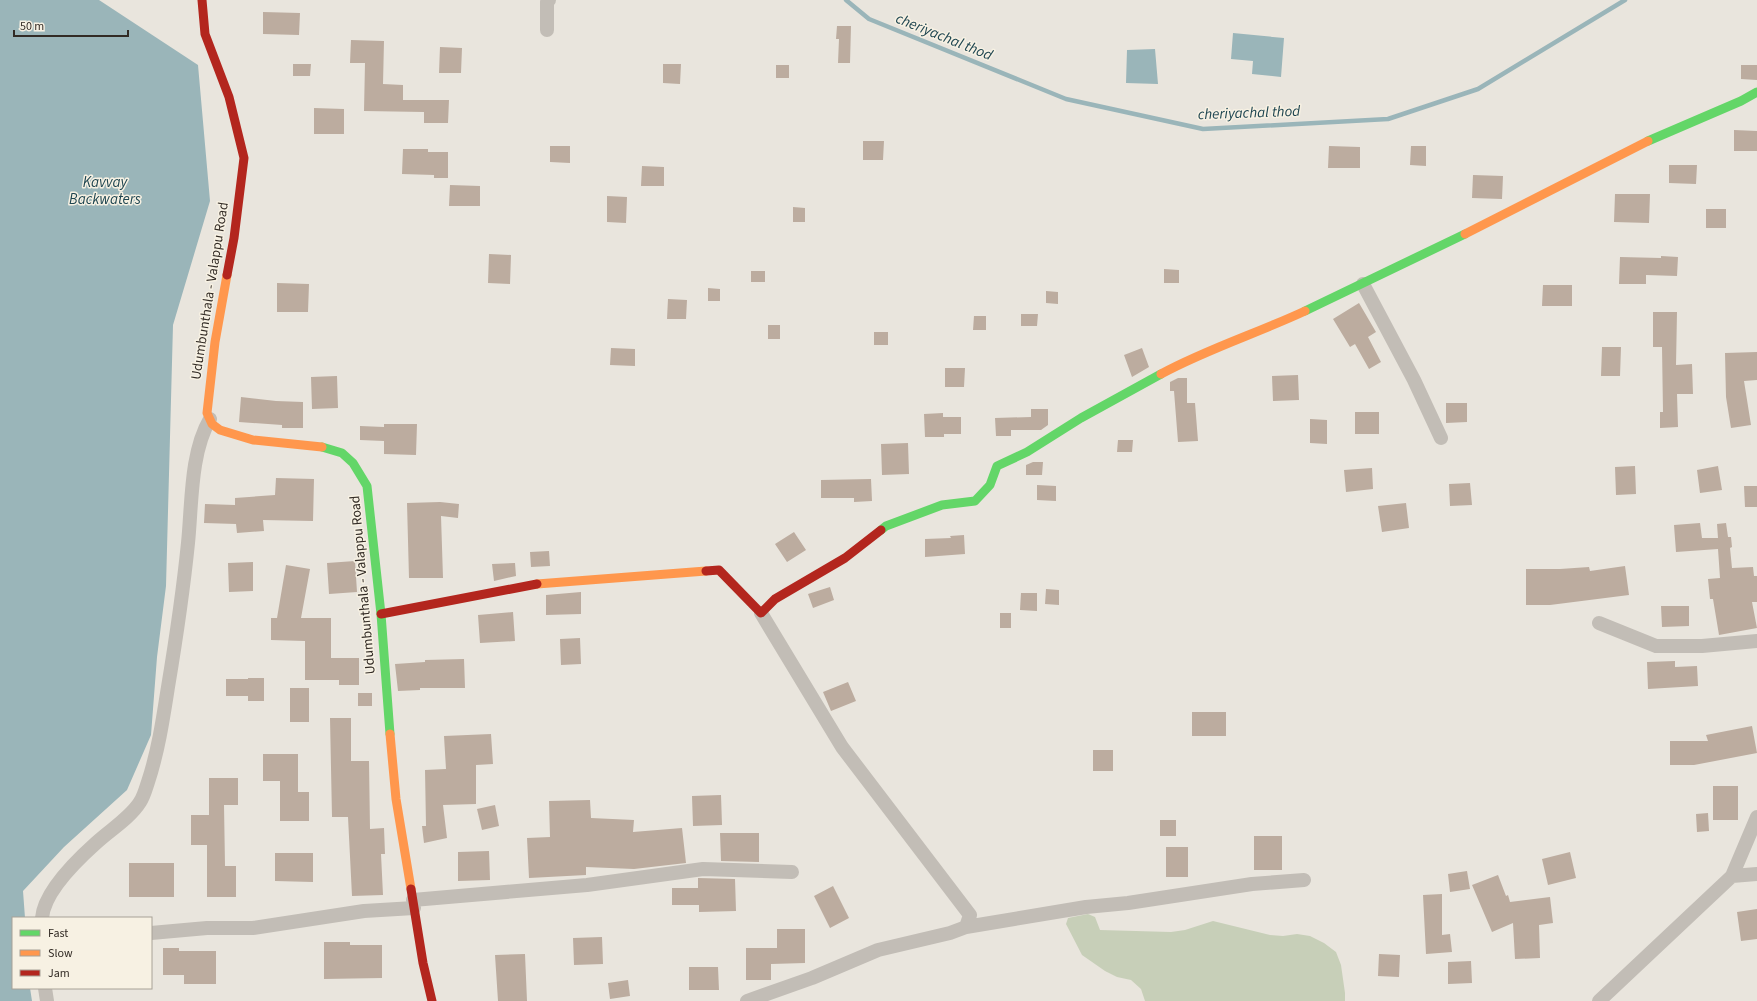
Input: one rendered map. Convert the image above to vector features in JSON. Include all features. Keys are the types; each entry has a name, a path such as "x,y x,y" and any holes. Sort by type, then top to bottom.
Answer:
{"street":[{"name":"Udumbunthala - Valappu Road","path":"202,0 205,34 229,97 244,158 234,238 215,342 207,413 212,424 220,430 253,440 328,448 342,453 353,463 367,486 381,614 383,655 396,799 423,963 432,1001"},
{"path":"547,30 547,2 549,0"},
{"path":"761,613 775,599 845,558 886,526 942,505 975,501 990,485 997,466 1028,452 1081,418 1183,362 1275,325 1492,221 1663,133 1741,101 1757,92"},
{"path":"1362,284 1414,380 1441,438"},
{"path":"42,917 52,893 64,876 96,843 117,826 140,802 148,781 165,710 180,612 194,474 199,444 204,429 210,419"},
{"path":"381,614 536,584 719,570 761,613 842,747 970,915 966,927"},
{"path":"1599,623 1656,646 1702,646 1757,641"},
{"path":"1599,1001 1732,876 1757,817"},
{"path":"152,933 207,928 253,928 414,904 588,885 703,869 792,872"},
{"path":"1732,876 1757,874"},
{"path":"747,1001 812,978 878,950 950,933 966,927 1071,909 1128,903 1252,884 1304,880"},
{"path":"45,989 47,1001"}],"green space":[{"path":"1088,914 1095,917 1100,930 1171,932 1185,930 1213,921 1270,935 1283,936 1297,934 1310,936 1324,943 1336,952 1341,965 1345,1001 1145,1001 1141,989 1131,980 1117,977 1105,971 1082,955 1066,924 1068,918"}],"water":[{"name":"Kavvay Backwaters","path":"0,0 99,0 198,65 210,201 173,325 166,586 157,657 151,735 127,790 64,847 23,891 25,917 12,917 12,989 30,989 32,1001 0,1001"},
{"path":"1233,33 1284,38 1281,77 1252,74 1253,61 1231,59"},
{"path":"1155,49 1158,84 1126,83 1127,50"}],"building":[{"path":"263,12 300,13 299,35 263,34"},
{"path":"837,26 851,26 850,63 838,63 839,39 836,39"},
{"path":"351,40 384,41 383,84 403,85 403,100 449,100 448,123 424,123 424,112 364,111 365,63 350,63"},
{"path":"440,47 462,48 461,73 439,73"},
{"path":"293,64 311,64 310,76 293,76"},
{"path":"663,64 681,64 680,84 663,83"},
{"path":"776,65 789,65 789,78 776,78"},
{"path":"1741,65 1757,65 1757,80 1741,79"},
{"path":"314,108 344,109 344,134 314,134"},
{"path":"1734,130 1757,131 1757,151 1734,151"},
{"path":"863,141 884,141 883,160 863,160"},
{"path":"550,146 570,146 570,163 550,162"},
{"path":"1329,146 1360,147 1360,168 1328,168"},
{"path":"1411,146 1426,146 1426,166 1410,165"},
{"path":"403,149 428,149 428,152 448,152 448,178 434,178 434,175 402,174"},
{"path":"1669,165 1697,165 1696,184 1669,183"},
{"path":"642,166 664,167 664,186 641,186"},
{"path":"1473,175 1503,176 1502,199 1472,198"},
{"path":"450,185 480,186 480,206 449,206"},
{"path":"1615,194 1650,194 1649,223 1614,222"},
{"path":"607,196 627,197 626,223 607,222"},
{"path":"793,207 805,208 805,222 793,222"},
{"path":"1706,209 1726,209 1726,228 1706,228"},
{"path":"489,254 511,255 510,284 488,283"},
{"path":"1661,256 1678,257 1677,276 1646,275 1646,284 1619,284 1620,257 1661,258"},
{"path":"1164,269 1179,270 1179,283 1164,283"},
{"path":"751,271 765,271 765,282 751,282"},
{"path":"277,283 309,284 308,312 277,312"},
{"path":"1543,285 1572,285 1572,306 1542,306"},
{"path":"708,288 720,289 720,301 708,301"},
{"path":"1046,291 1058,292 1058,304 1046,303"},
{"path":"668,299 687,300 686,319 667,319"},
{"path":"1359,303 1376,332 1368,337 1381,362 1369,369 1355,344 1350,347 1333,319"},
{"path":"1653,312 1677,312 1676,365 1692,364 1693,394 1677,394 1678,427 1660,428 1660,412 1663,412 1662,347 1653,347"},
{"path":"1021,314 1038,314 1037,326 1021,326"},
{"path":"974,316 986,316 986,330 973,330"},
{"path":"768,325 780,325 780,339 768,339"},
{"path":"874,332 888,332 888,345 874,345"},
{"path":"1602,347 1621,347 1620,376 1601,376"},
{"path":"611,348 635,349 635,366 610,365"},
{"path":"1142,348 1149,367 1132,377 1124,355"},
{"path":"1757,352 1757,380 1744,381 1751,425 1731,428 1726,397 1725,353"},
{"path":"945,368 965,368 964,387 945,387"},
{"path":"1298,375 1299,400 1273,401 1272,376"},
{"path":"337,376 338,408 312,409 311,377"},
{"path":"1178,378 1187,378 1187,403 1195,403 1198,441 1178,442 1174,391 1170,391 1170,382"},
{"path":"241,397 303,402 303,428 282,428 282,425 239,422"},
{"path":"1446,403 1467,403 1467,422 1446,423"},
{"path":"1031,409 1048,409 1048,425 1041,430 1011,430 1011,436 996,436 995,418 1031,417"},
{"path":"1355,412 1379,412 1379,434 1355,434"},
{"path":"943,413 943,417 961,417 961,434 944,434 944,437 925,437 924,414"},
{"path":"1310,419 1327,420 1327,444 1310,443"},
{"path":"384,424 417,424 416,455 384,454 384,441 360,440 360,426 384,427"},
{"path":"1118,440 1133,440 1132,452 1117,452"},
{"path":"908,443 909,474 882,475 881,444"},
{"path":"1033,462 1043,462 1042,475 1026,475 1026,465"},
{"path":"1635,466 1636,494 1616,495 1615,467"},
{"path":"1718,466 1722,490 1700,493 1697,470"},
{"path":"1372,468 1373,489 1346,492 1344,470"},
{"path":"276,478 314,479 313,521 263,520 264,531 237,533 236,524 204,523 205,504 235,505 235,498 275,495"},
{"path":"871,479 872,501 854,502 854,498 821,498 821,480"},
{"path":"1470,483 1472,505 1450,506 1449,484"},
{"path":"1037,485 1056,486 1056,501 1037,500"},
{"path":"1744,486 1757,486 1757,507 1745,507"},
{"path":"440,502 459,504 458,518 441,516 443,578 409,578 407,503"},
{"path":"1406,503 1409,528 1382,532 1378,506"},
{"path":"1700,523 1702,538 1718,538 1717,524 1726,523 1728,537 1731,537 1732,547 1730,548 1732,568 1753,567 1754,576 1757,576 1757,602 1752,602 1757,628 1719,635 1713,599 1710,599 1708,579 1720,578 1718,549 1676,552 1674,525"},
{"path":"794,532 806,550 787,562 775,544"},
{"path":"964,535 965,554 925,557 925,539 951,538 950,536"},
{"path":"549,551 550,566 531,567 530,552"},
{"path":"355,561 357,592 329,594 327,563"},
{"path":"253,562 253,591 229,592 228,563"},
{"path":"515,563 516,576 494,581 492,564"},
{"path":"286,565 310,569 301,618 331,618 331,658 359,658 359,685 339,685 339,680 305,680 305,641 271,640 271,618 277,618"},
{"path":"1625,566 1629,595 1550,605 1526,605 1526,569 1589,567 1590,571"},
{"path":"830,587 834,600 813,608 808,594"},
{"path":"1046,589 1059,590 1059,605 1045,604"},
{"path":"581,592 581,614 546,615 546,595"},
{"path":"1021,593 1037,593 1037,611 1020,610"},
{"path":"1661,606 1689,606 1689,626 1662,627"},
{"path":"513,612 515,641 480,643 478,615"},
{"path":"1000,613 1011,613 1011,628 1000,628"},
{"path":"580,638 581,664 561,665 560,639"},
{"path":"464,659 465,688 420,688 420,690 398,691 395,664 425,662 425,660"},
{"path":"1675,661 1675,667 1697,666 1698,686 1648,689 1647,662"},
{"path":"264,678 264,701 248,701 248,696 226,696 226,679"},
{"path":"848,682 856,701 831,711 823,692"},
{"path":"290,688 309,688 309,722 290,722"},
{"path":"358,693 372,693 372,706 358,706"},
{"path":"1192,712 1226,712 1226,736 1192,736"},
{"path":"330,718 351,718 351,761 369,761 370,829 384,828 385,854 381,854 383,895 352,896 348,817 332,817"},
{"path":"1752,726 1757,753 1694,765 1670,765 1670,741 1708,741 1706,735"},
{"path":"491,734 493,764 476,765 476,804 443,805 447,838 424,843 422,826 426,826 425,770 446,769 444,736"},
{"path":"1093,750 1113,750 1113,771 1093,771"},
{"path":"263,754 298,754 298,792 309,792 309,821 280,821 280,781 263,781"},
{"path":"209,778 238,778 238,805 224,805 225,866 236,866 236,897 207,897 207,845 191,845 191,815 209,815"},
{"path":"1713,786 1738,786 1738,820 1713,820"},
{"path":"721,795 722,825 693,826 692,796"},
{"path":"590,800 591,818 634,820 633,832 682,828 686,863 634,869 586,867 586,875 529,878 527,838 550,837 549,801"},
{"path":"495,805 499,826 482,830 477,809"},
{"path":"1708,813 1709,831 1697,832 1696,814"},
{"path":"1160,820 1176,820 1176,836 1160,836"},
{"path":"720,833 759,833 759,862 721,861"},
{"path":"1254,836 1282,836 1282,870 1254,870"},
{"path":"1166,847 1188,847 1188,877 1166,877"},
{"path":"489,851 490,880 458,881 458,852"},
{"path":"1570,852 1576,878 1548,885 1542,859"},
{"path":"275,853 313,853 313,882 275,881"},
{"path":"129,863 174,863 174,897 129,897"},
{"path":"1467,871 1470,889 1450,892 1448,874"},
{"path":"1498,875 1506,896 1508,895 1510,902 1550,897 1553,923 1539,925 1540,958 1515,959 1513,923 1492,932 1472,885"},
{"path":"698,878 735,879 736,911 699,912 699,905 672,905 672,888 698,888"},
{"path":"833,886 849,918 830,928 814,896"},
{"path":"1442,894 1442,935 1450,934 1452,952 1426,954 1423,895"},
{"path":"1757,909 1757,939 1741,941 1737,912"},
{"path":"777,929 805,929 805,963 771,964 771,980 746,980 746,948 777,948"},
{"path":"602,937 603,964 574,965 573,938"},
{"path":"324,942 350,942 350,945 382,945 382,978 324,979"},
{"path":"163,948 179,948 179,951 216,951 216,984 184,984 184,975 163,975"},
{"path":"525,954 527,1001 498,1001 495,955"},
{"path":"1379,954 1400,955 1399,977 1378,976"},
{"path":"1471,961 1472,983 1448,984 1448,962"},
{"path":"689,967 718,967 719,990 689,990"},
{"path":"628,980 630,996 610,999 608,983"}],"waterway":[{"name":"cheriyachal thod","path":"846,0 869,19 1066,99 1203,129 1388,119 1478,89 1625,0"}],"traffic: fast":[{"path":"1648,141 1741,101 1757,92"},
{"path":"1305,311 1465,234"},
{"path":"881,530 886,526 942,505 975,501 990,485 997,466 1027,452 1081,418 1161,374"},
{"path":"322,447 342,453 353,463 367,486 381,614 390,734"}],"traffic: slow":[{"path":"1465,234 1648,141"},
{"path":"227,275 215,342 207,413 212,424 220,430 253,440 322,447"},
{"path":"1161,374 1214,349 1305,311"},
{"path":"537,584 706,571"},
{"path":"390,734 396,799 411,889"}],"traffic: jam":[{"path":"202,0 205,34 229,97 244,158 234,238 227,275"},
{"path":"706,571 719,570 761,613 775,599 845,558 881,530"},
{"path":"381,614 537,584"},
{"path":"411,889 423,963 432,1001"}]}
